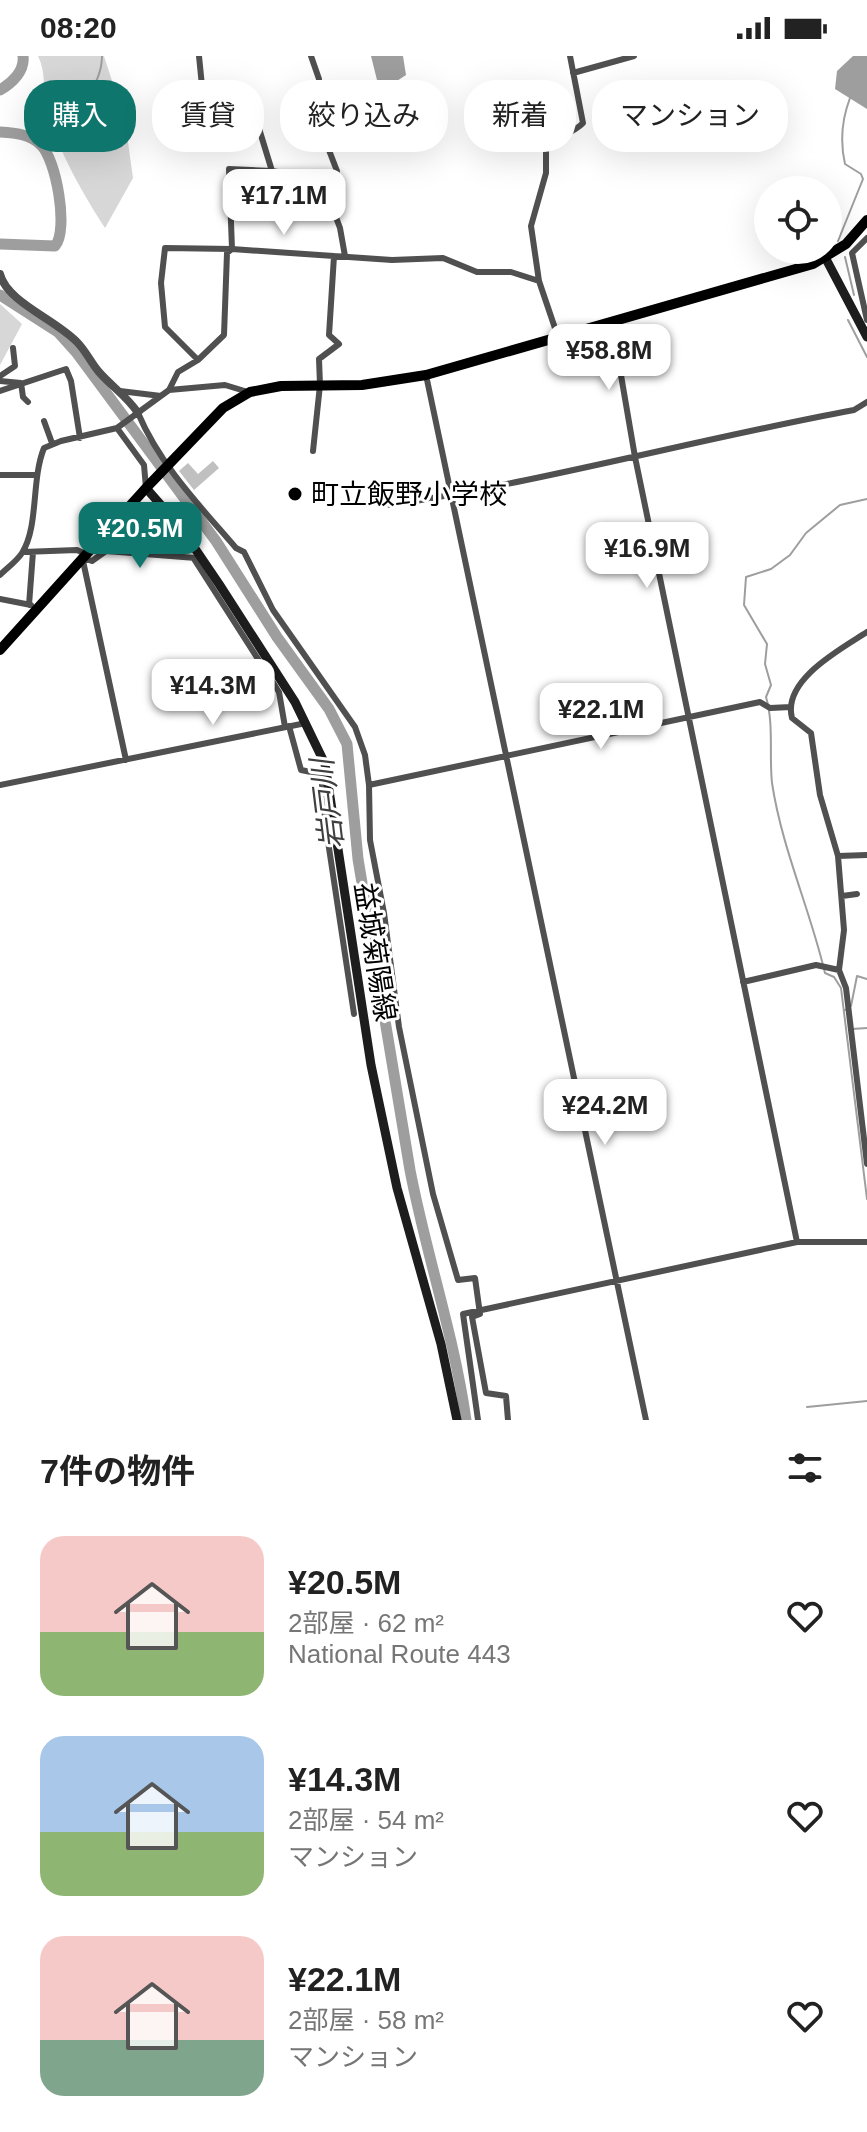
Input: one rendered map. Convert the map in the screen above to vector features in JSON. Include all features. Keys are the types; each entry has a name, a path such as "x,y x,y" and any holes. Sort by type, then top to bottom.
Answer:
{"highway":[{"path":"842,247 867,220"},
{"path":"0,650 33,607 84,558 223,408 250,392 281,386 362,385 426,375 809,264"}],"main road":[{"path":"829,264 867,337"},
{"name":"益城菊陽線","path":"149,485 319,747 329,782 371,1065 397,1188 441,1344 457,1420"}],"street":[{"path":"199,56 202,86 206,91 223,98 257,122 272,171"},
{"path":"232,249 229,169 272,171 322,180 337,171 322,132 319,79 311,56"},
{"path":"558,337 539,281 531,226 546,173 544,149 556,136 577,130 583,123 570,56"},
{"path":"573,73 634,56"},
{"path":"322,180 340,228 345,256"},
{"path":"867,238 852,253 867,320"},
{"path":"198,360 165,327 161,283 165,248 232,249 392,260 443,258 477,272 511,272 539,281"},
{"path":"0,575 23,552 31,526 36,475 44,448 52,443 117,428 169,390 178,372 198,360 224,335 227,253 232,249"},
{"path":"313,451 320,385 319,359 339,344 329,335 334,256"},
{"path":"0,274 10,294 46,315 78,343 101,374 120,391 167,468 236,548 244,552 273,610 355,727 365,755 370,840 384,913 399,1027 426,1164 458,1280 475,1278 480,1314 472,1317 486,1393 506,1396 508,1420"},
{"path":"601,325 605,337 616,346 635,457 797,1242"},
{"path":"0,378 15,366 13,348"},
{"path":"0,391 66,369 71,381 80,438"},
{"path":"426,375 646,1420"},
{"path":"0,378 21,383"},
{"path":"21,383 23,397 28,402"},
{"path":"169,390 225,385 250,392"},
{"path":"120,391 161,396"},
{"path":"390,505 453,495 854,410 867,402"},
{"path":"44,421 52,443"},
{"path":"117,428 144,465 149,485"},
{"path":"0,475 36,475"},
{"path":"23,552 77,550 92,561 111,551 198,558 279,692 301,770 321,774 354,1014"},
{"path":"0,599 33,607 33,552"},
{"path":"84,558 126,760"},
{"path":"867,643 865,634 809,670 791,707 792,718 811,733 820,795 838,856 844,930 839,970 846,988 864,1107 867,1164"},
{"path":"369,785 760,702 768,708 791,707"},
{"path":"0,785 306,723"},
{"path":"838,856 867,855"},
{"path":"842,896 857,894"},
{"path":"743,982 816,965 839,970"},
{"path":"478,1420 463,1314 797,1242 867,1242"}],"shaded area":[{"path":"38,56 104,56 112,80 43,80"},
{"path":"371,56 403,56 406,75 398,80 377,80"},
{"path":"853,56 867,56 867,109 835,89 837,71"},
{"path":"62,152 129,152 133,178 105,228 80,186"},
{"path":"0,304 22,324 0,365"}],"building":[{"path":"213,461 219,468 194,490 179,471 188,463 198,474"}],"waterway":[{"path":"0,90 17,76 23,56"},
{"path":"97,80 102,56"},
{"path":"842,231 863,179 861,174 845,164 843,156 845,114 850,98"},
{"name":"岩戸川","path":"0,132 32,138 41,145 56,179 61,211 59,238 55,246 0,244"},
{"path":"845,257 854,295"},
{"name":"岩戸川","path":"0,295 58,332 76,352 216,541 277,637 329,709 347,744 358,859 410,1170 466,1420"},
{"path":"848,320 867,357"},
{"path":"867,499 840,505 806,533 790,555 771,569 746,577 744,605 767,644 765,664 771,685 766,697 770,718 772,783 782,832 825,973 834,977 841,988 867,1199"},
{"path":"845,1010 851,1006 857,976 867,979"},
{"path":"852,1029 867,1028"},
{"path":"807,1407 867,1401"}],"place":[{"name":"町立飯野小学校","path":"295,494"}]}
